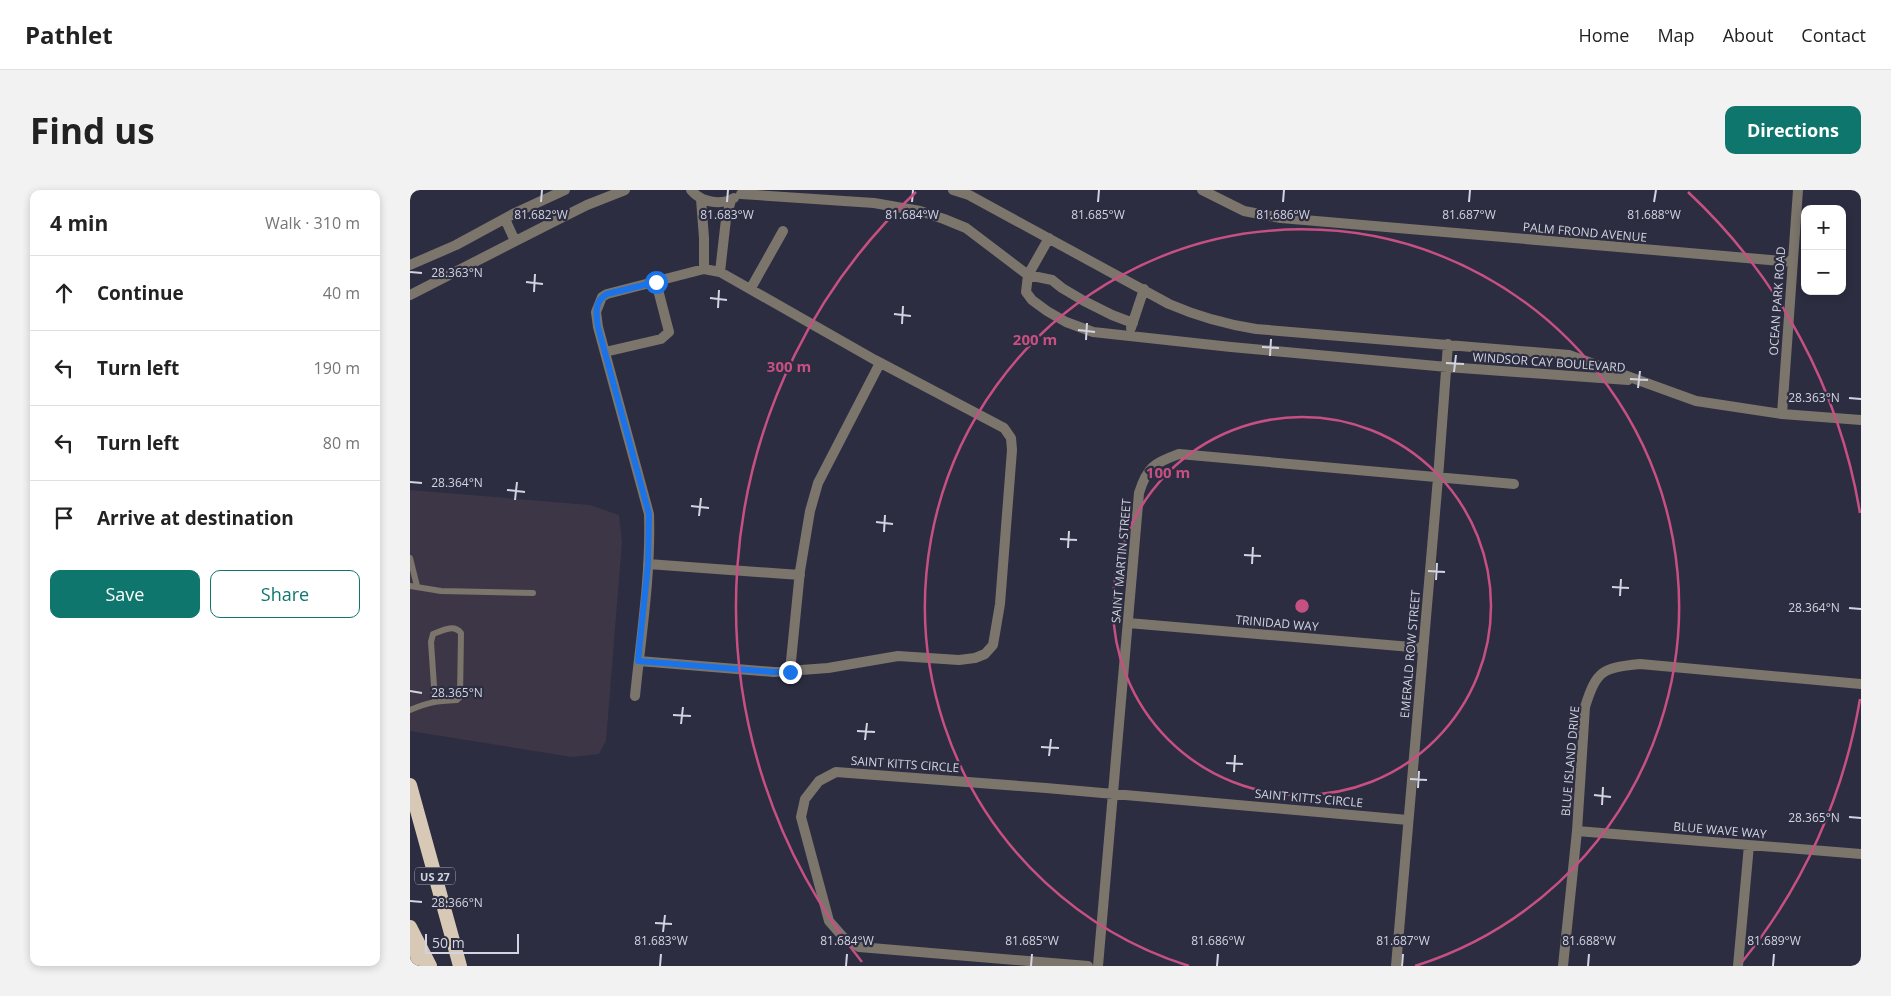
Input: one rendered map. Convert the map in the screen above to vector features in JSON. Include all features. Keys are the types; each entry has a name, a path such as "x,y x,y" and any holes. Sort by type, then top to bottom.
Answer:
{"highway":[{"name":"US 27","path":"410,785 460,966"},
{"path":"410,927 430,966"},
{"path":"410,948 415,966"}],"street":[{"path":"410,265 456,245 565,190"},
{"path":"410,296 587,205 625,190"},
{"name":"WINDSOR CAY BOULEVARD","path":"953,190 969,195 1144,290 1198,317 1226,325 1568,355 1696,401 1782,414 1861,420"},
{"name":"PALM FROND AVENUE","path":"1202,190 1244,211 1281,218 1793,262"},
{"name":"OCEAN PARK ROAD","path":"1782,414 1798,190"},
{"path":"693,193 712,202 731,200 743,192 874,202 920,211 966,228 1028,275 1052,280 1084,301 1133,323"},
{"path":"693,193 704,238 704,269"},
{"path":"720,272 726,219 731,200"},
{"path":"505,219 515,241"},
{"path":"751,288 783,231"},
{"path":"1028,275 1049,238"},
{"path":"635,696 638,661 648,564 649,514 596,312 598,302 602,297 704,269 720,272 880,363 1004,428 1011,438 1012,450 1000,604 993,645 984,654 975,658 959,660 898,656 828,668 790,672 638,661"},
{"name":"WINDSOR CAY BOULEVARD","path":"1028,275 1026,292 1032,300 1066,322 1093,332 1447,367 1639,381"},
{"path":"605,352 661,339 669,332 668,322 656,282"},
{"path":"1128,336 1144,290"},
{"name":"EMERALD ROW STREET","path":"1396,966 1448,344"},
{"path":"790,672 800,575 810,511 818,484 880,363"},
{"name":"SAINT MARTIN STREET","path":"1098,966 1139,493 1144,476 1157,462 1179,454 1514,484"},
{"path":"648,564 800,575"},
{"name":"TRINIDAD WAY","path":"1128,623 1424,648"},
{"name":"BLUE ISLAND DRIVE","path":"1563,966 1577,831 1585,707 1591,688 1601,673 1612,667 1640,664 1861,684"},
{"name":"SAINT KITTS CIRCLE","path":"1088,966 859,947 843,937 830,921 801,817 805,799 819,781 836,772 1113,793 1408,820"},
{"name":"BLUE WAVE WAY","path":"1577,831 1861,854"},
{"path":"1738,966 1749,845"}],"lane":[{"path":"410,558 418,586"},
{"path":"410,586 441,591 533,593"},
{"path":"410,710 429,702 457,700 460,697 461,634 460,631 454,628 433,634 435,701"}],"shaded area":[{"path":"410,490 590,505 619,515 622,542 606,741 599,754 572,757 410,731"}],"route":[{"path":"656,282 607,294 598,302 596,312 598,327 649,514 648,564 638,661 790,672"}]}
